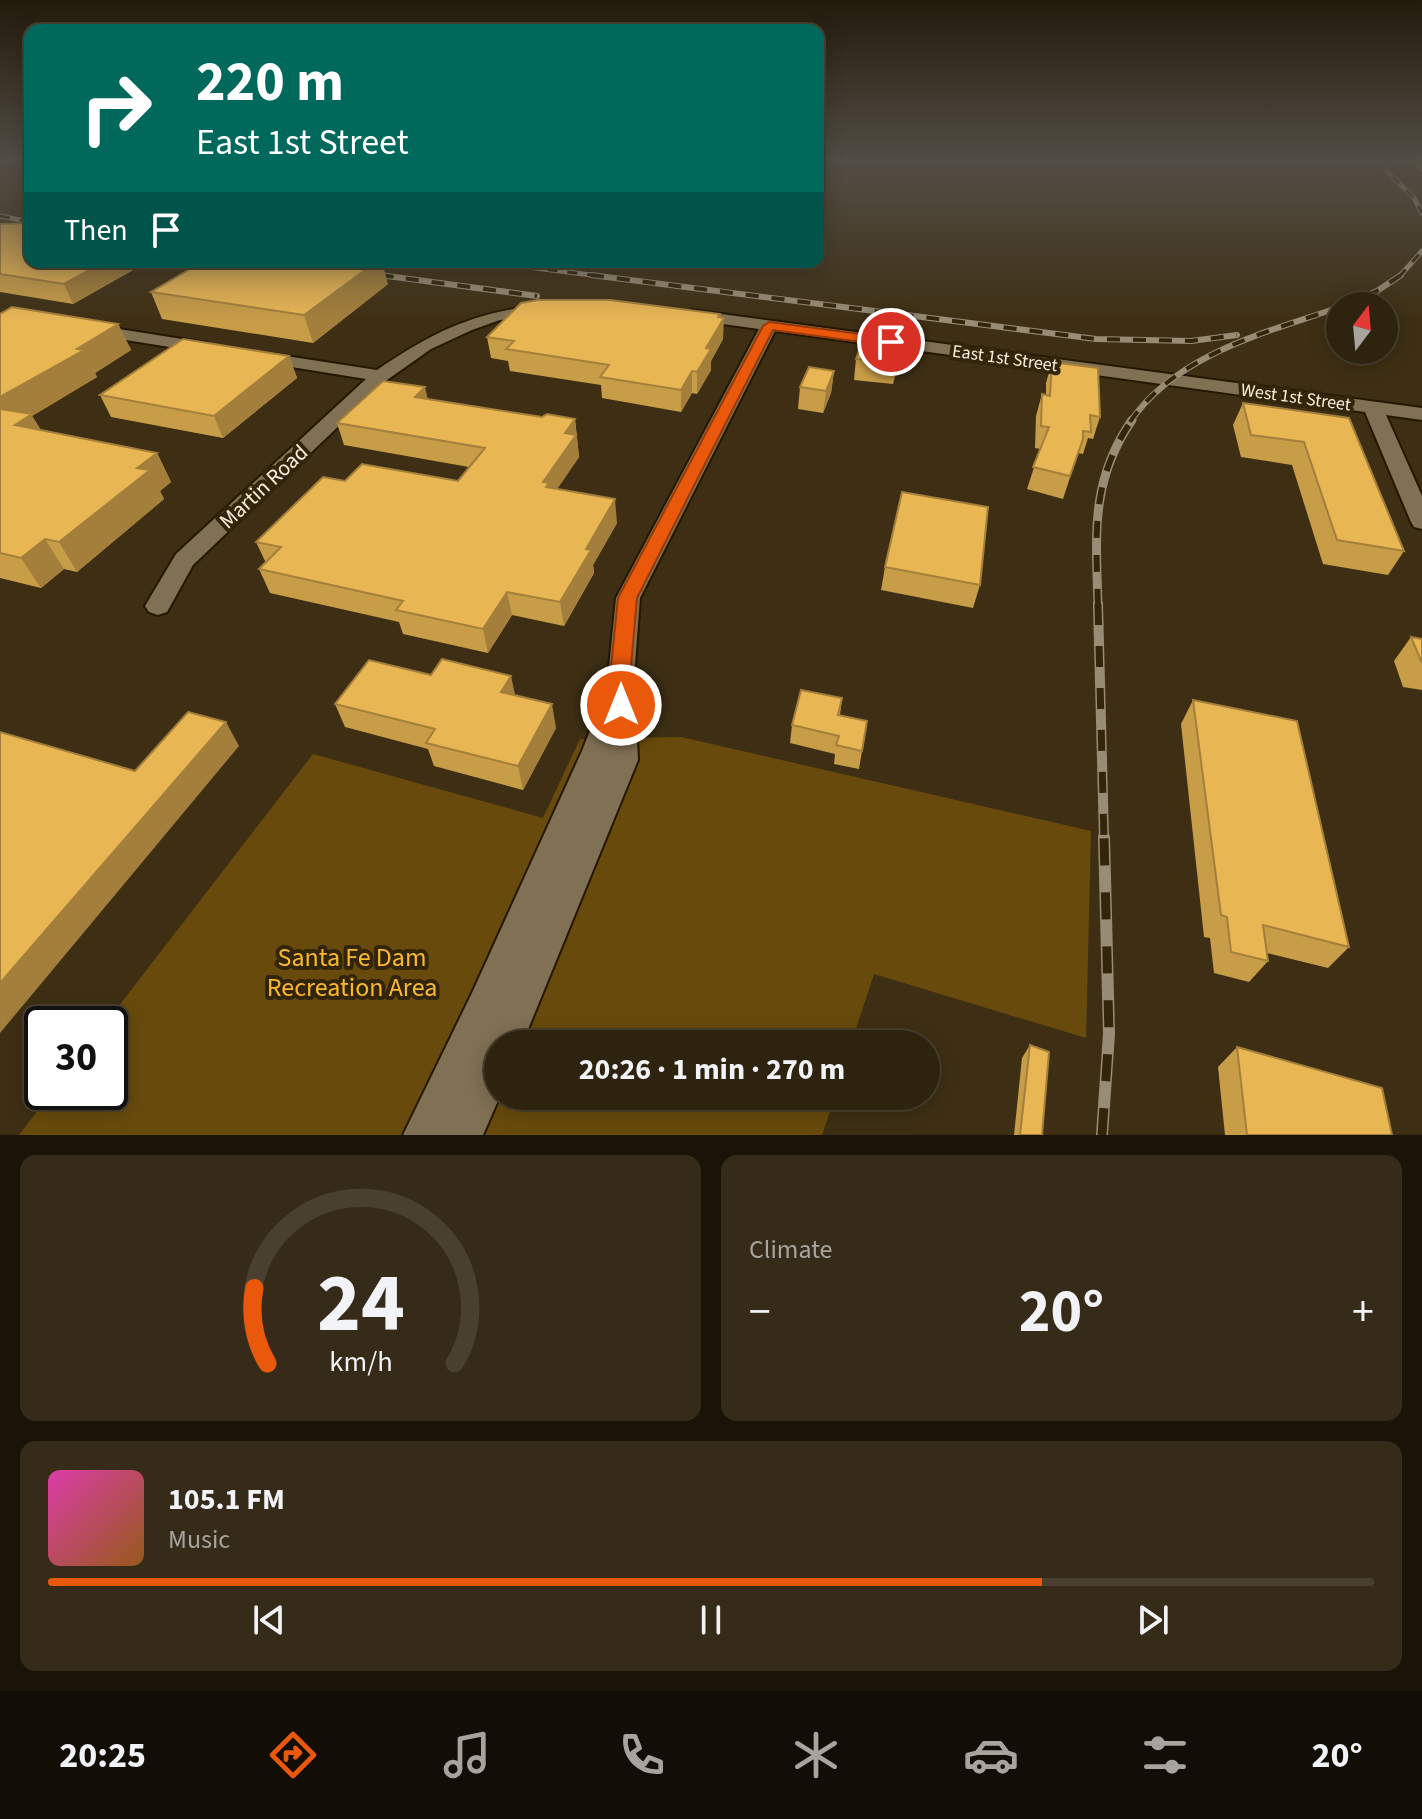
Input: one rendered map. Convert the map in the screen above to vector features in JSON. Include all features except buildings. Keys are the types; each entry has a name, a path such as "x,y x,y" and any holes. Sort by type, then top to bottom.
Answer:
{"street":[{"path":"75,327 380,376 425,345 466,326 497,315 557,309"},
{"name":"East 1st Street","path":"676,313 1169,380"},
{"path":"509,1030 623,760 620,678 628,598 769,326"},
{"name":"Martin Road","path":"158,606 184,560 380,376"},
{"name":"West 1st Street","path":"1169,380 1422,414"},
{"path":"1373,407 1422,522"},
{"path":"423,1135 485,1006 597,751 620,678"},
{"path":"462,1135 484,1086"}],"green space":[{"name":"Santa Fe Dam Recreation Area","path":"681,737 1091,831 1086,1038 874,974 856,1030 484,1030 484,1110 830,1110 822,1135 19,1135 38,1110 128,1110 128,1006 119,1006 313,754 543,818 580,739"}],"railway":[{"path":"0,216 24,221"},
{"path":"1400,275 1422,251"},
{"path":"536,268 607,277"},
{"path":"364,273 394,277"},
{"path":"380,275 394,277"},
{"path":"591,275 1096,339 1191,341 1237,335"},
{"path":"1375,292 1400,275"},
{"path":"394,277 537,296"},
{"path":"1130,422 1149,399 1197,362 1254,336 1326,312"},
{"path":"1098,606 1097,532 1102,487 1118,443 1132,420"},
{"path":"1098,604 1104,839"},
{"path":"1102,1135 1109,1034 1104,837"}],"route":[{"path":"621,705 620,678 628,598 769,326 891,342"}]}
